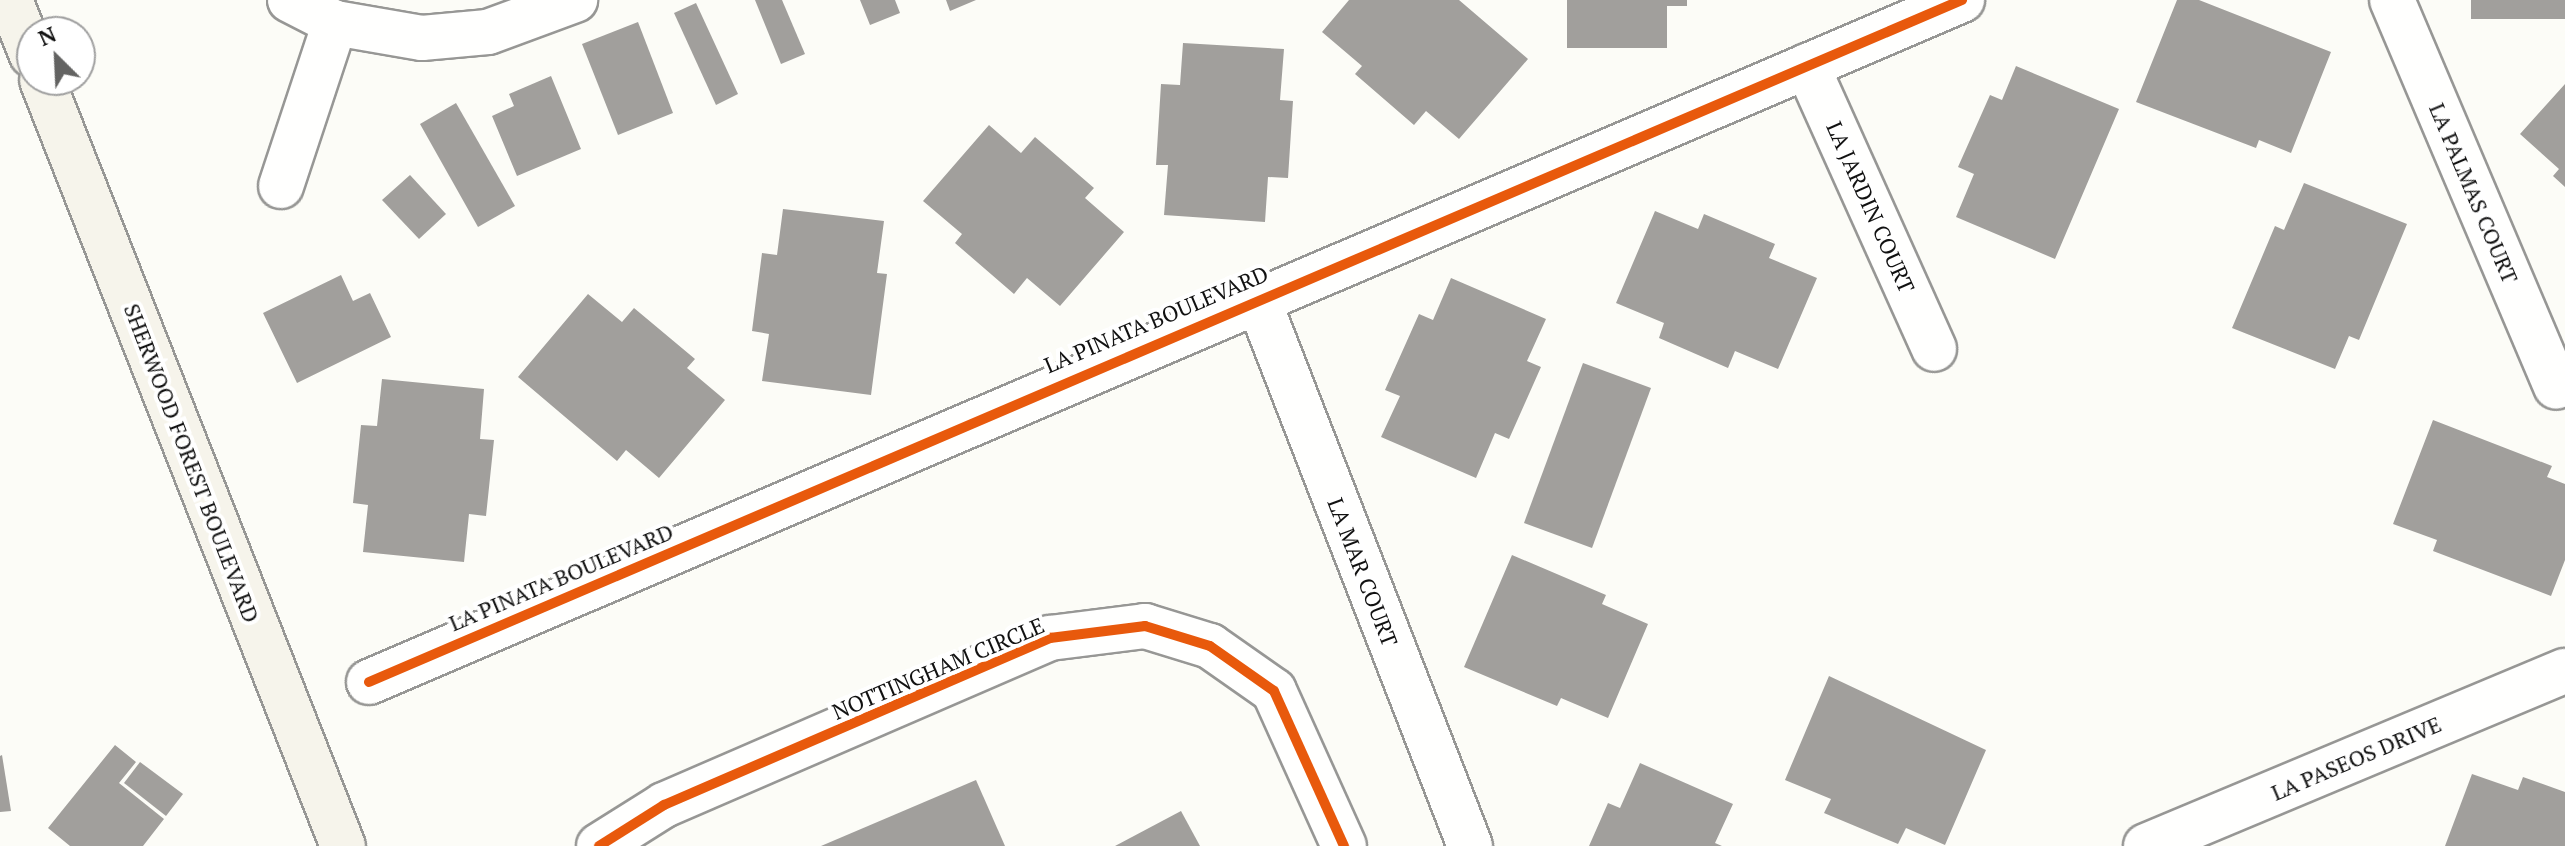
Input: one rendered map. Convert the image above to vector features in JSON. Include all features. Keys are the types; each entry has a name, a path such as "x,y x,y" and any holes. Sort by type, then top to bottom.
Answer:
{"street":[{"path":"290,0 335,23 422,38 488,32 575,0"},
{"name":"LA PINATA BOULEVARD","path":"369,682 1257,297 1962,0"},
{"name":"LA PALMAS COURT","path":"2392,0 2556,387"},
{"path":"281,186 335,23"},
{"name":"LA JARDIN COURT","path":"1807,66 1934,349"},
{"name":"SHERWOOD FOREST BOULEVARD","path":"48,96 343,846"},
{"name":"LA MAR COURT","path":"1257,297 1470,846"},
{"name":"NOTTINGHAM CIRCLE","path":"599,846 664,805 1050,638 1145,626 1210,646 1274,691 1344,846"},
{"name":"LA PASEOS DRIVE","path":"2146,846 2565,671"}],"building":[{"path":"755,0 782,0 805,54 781,64"},
{"path":"860,0 895,0 900,13 870,25"},
{"path":"946,0 976,0 950,11"},
{"path":"1349,0 1459,0 1528,59 1459,139 1426,111 1414,125 1355,74 1362,66 1322,32"},
{"path":"1567,0 1687,0 1687,6 1667,6 1667,48 1567,48"},
{"path":"2177,0 2199,0 2331,52 2291,153 2259,140 2256,148 2136,102"},
{"path":"2471,0 2565,0 2565,19 2471,19"},
{"path":"696,3 738,94 716,105 674,13"},
{"path":"638,22 673,113 618,135 582,44"},
{"path":"1183,43 1284,49 1280,100 1293,101 1288,178 1268,177 1265,222 1164,215 1168,165 1156,165 1161,84 1180,85"},
{"path":"2016,66 2119,109 2055,259 1956,217 1974,174 1958,167 1990,95 2002,100"},
{"path":"551,76 581,149 517,176 492,116 514,106 509,94"},
{"path":"2565,84 2565,187 2553,176 2559,169 2520,134"},
{"path":"456,103 515,206 478,227 420,124"},
{"path":"989,125 1021,153 1035,137 1094,188 1085,198 1124,232 1060,306 1027,278 1014,294 955,243 962,234 923,201"},
{"path":"410,175 446,214 419,239 382,200"},
{"path":"2304,183 2407,224 2359,340 2349,336 2335,369 2232,328 2275,226 2284,230"},
{"path":"783,209 884,221 877,273 887,274 871,395 762,381 769,334 752,331 762,253 777,255"},
{"path":"1655,211 1698,229 1704,214 1775,244 1769,258 1817,278 1778,369 1735,351 1728,368 1659,338 1664,323 1616,303"},
{"path":"341,275 353,301 370,293 391,337 297,383 263,313"},
{"path":"1451,278 1546,319 1527,361 1541,367 1509,439 1495,433 1476,478 1381,437 1400,396 1385,390 1419,314 1433,320"},
{"path":"588,294 622,322 634,308 695,359 687,368 725,400 659,478 626,450 617,461 518,377"},
{"path":"1583,363 1651,388 1592,548 1524,523"},
{"path":"382,379 484,389 480,439 494,440 486,516 469,514 464,562 363,552 368,505 353,503 361,425 377,426"},
{"path":"2433,420 2552,466 2547,477 2565,484 2565,560 2551,596 2433,551 2437,540 2393,524"},
{"path":"1512,555 1606,595 1602,604 1648,624 1608,718 1561,698 1557,706 1464,667"},
{"path":"1829,676 1986,750 1945,845 1906,828 1898,844 1824,813 1831,799 1785,780"},
{"path":"115,745 136,762 119,783 164,819 143,846 70,846 48,828"},
{"path":"0,756 11,811 0,812"},
{"path":"140,762 183,794 166,816 124,783"},
{"path":"1640,763 1733,804 1715,843 1722,846 1589,846 1608,803 1620,808"},
{"path":"2472,774 2518,790 2523,777 2565,792 2565,846 2445,846"},
{"path":"976,780 1005,846 821,846"},
{"path":"1181,811 1200,846 1115,846"}],"cycle path":[{"path":"369,682 1962,0"},
{"path":"599,846 664,805 1050,638 1145,626 1210,646 1274,691 1344,846"}]}
